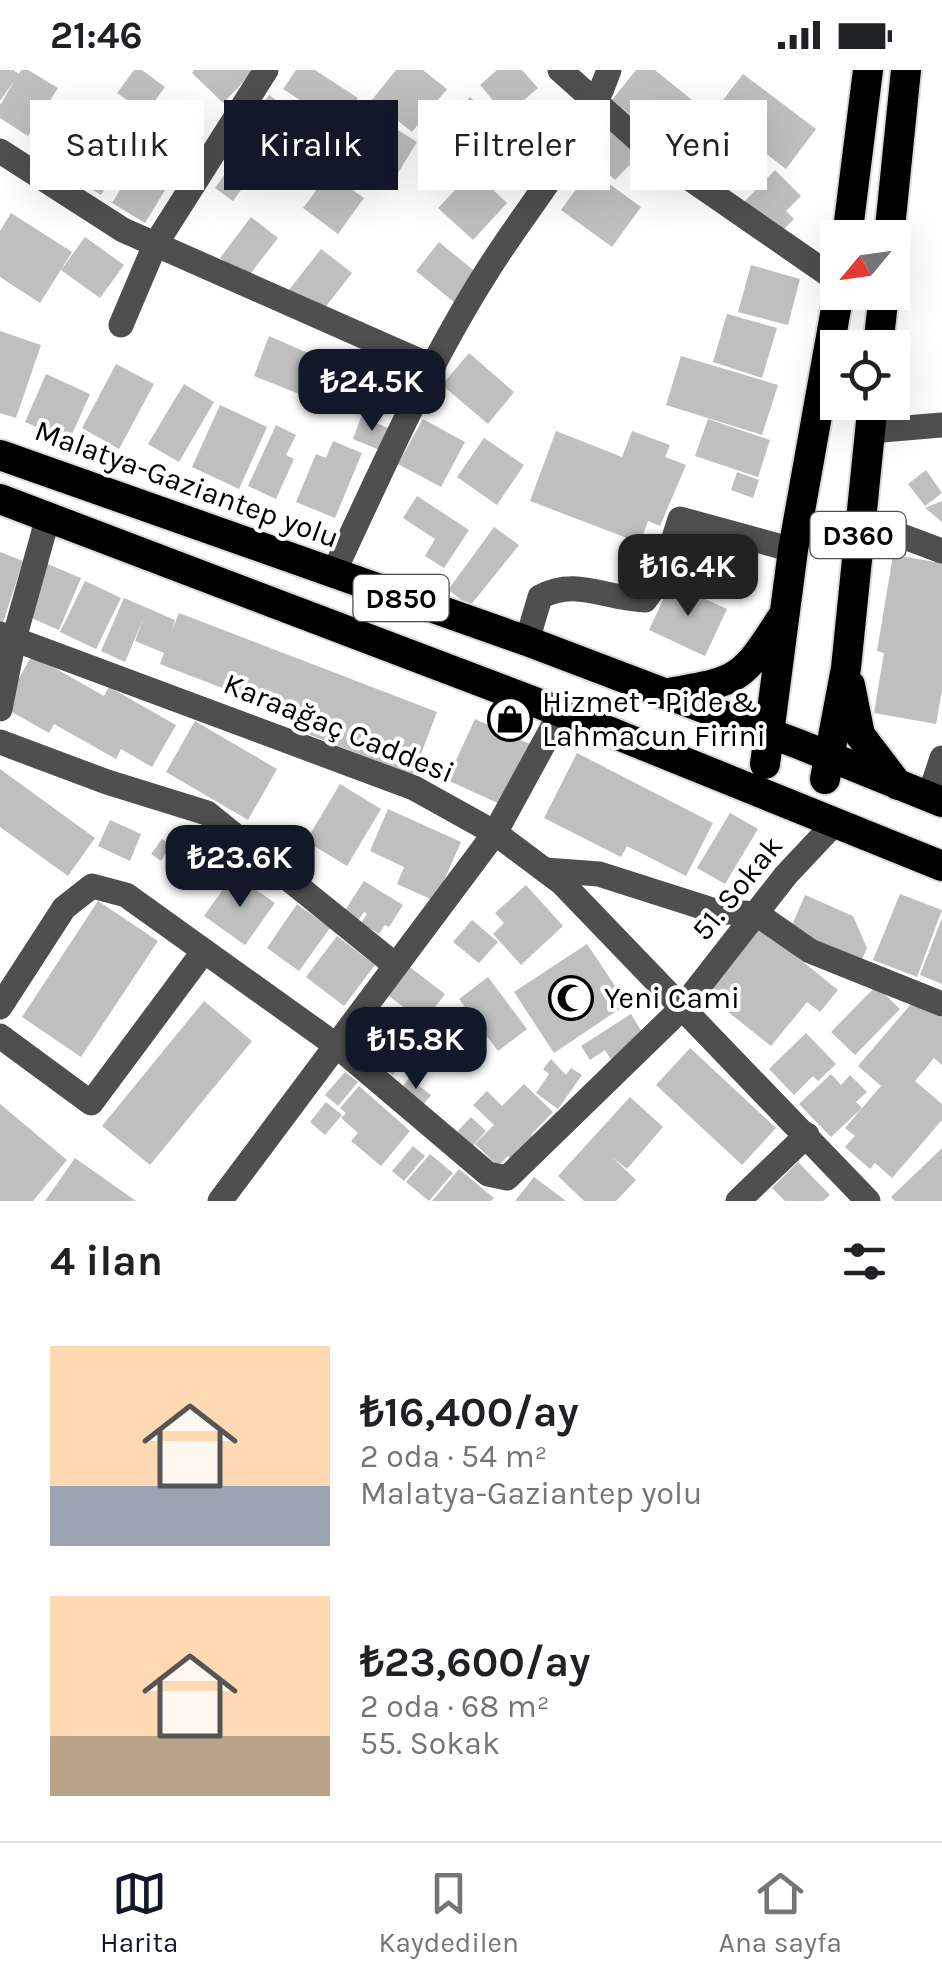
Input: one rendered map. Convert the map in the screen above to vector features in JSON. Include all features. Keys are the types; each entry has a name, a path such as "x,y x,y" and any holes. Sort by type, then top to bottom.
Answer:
{"highway":[{"path":"848,220 868,70"},
{"path":"892,220 906,70"},
{"name":"D360","path":"765,764 793,550 836,310"},
{"name":"D360","path":"827,768 846,668 871,420"},
{"name":"Malatya-Gaziantep yolu","path":"0,455 527,641 801,744"},
{"name":"D850","path":"0,498 562,712 778,802"},
{"path":"663,694 731,681 755,660 785,612"},
{"name":"D360","path":"846,668 860,735 900,787"},
{"path":"936,800 827,768 814,751 801,744 786,745 773,752 765,764 763,778 768,792 778,802 942,866"},
{"path":"778,802 793,806 808,803 820,793 827,768"}],"street":[{"path":"121,324 155,244 266,70"},
{"path":"560,70 596,100"},
{"path":"599,100 609,70"},
{"path":"610,113 653,152 820,268"},
{"path":"0,151 123,230 433,366"},
{"path":"333,574 433,366 486,272 544,190"},
{"path":"898,420 942,425"},
{"path":"0,710 7,636 48,517"},
{"path":"527,641 540,597 552,590 570,586 618,599 645,600 662,576 680,519 793,550"},
{"path":"859,520 942,550"},
{"name":"Karaağaç Caddesi","path":"7,636 414,788 495,833 562,883 868,1201"},
{"path":"220,1201 495,833 562,712"},
{"path":"0,742 107,782 207,813 296,881 395,965"},
{"path":"936,800 942,758"},
{"name":"51. Sokak","path":"337,1046 488,1174 507,1178 682,1008 786,874 833,824"},
{"path":"545,870 600,874 715,911 757,914 810,950 942,1004"},
{"path":"0,1007 64,908 92,886 126,895 337,1046"},
{"path":"0,1036 91,1102 204,950"},
{"path":"738,1201 807,1136"}],"building":[{"path":"0,70 19,74 28,70 58,88 50,100 30,100 28,136 0,118 0,105 15,80 0,101"},
{"path":"134,70 142,70 165,87 156,100 127,100 117,93"},
{"path":"194,70 255,70 223,103 192,73"},
{"path":"296,70 315,70 358,98 300,100 283,89"},
{"path":"396,70 423,70 447,89 438,100 418,100 418,125 412,132 398,121 398,100 372,100"},
{"path":"497,70 522,70 538,88 524,100 493,100 480,85"},
{"path":"636,70 655,70 692,100 630,100 630,115 612,100"},
{"path":"743,74 816,129 786,169 767,154 767,100 723,100"},
{"path":"610,126 630,145 630,164 615,180 610,175"},
{"path":"398,130 417,142 398,173"},
{"path":"775,170 801,196 786,211 794,219 778,235 744,202 756,190 767,190 767,178"},
{"path":"224,175 224,190 241,190 233,201 215,188"},
{"path":"610,185 641,207 612,247 561,210 576,190 610,190"},
{"path":"120,190 165,190 145,223 112,203"},
{"path":"316,190 353,190 364,198 338,234 303,208"},
{"path":"455,190 493,190 507,203 473,240 438,208"},
{"path":"11,213 72,252 40,303 0,277 0,231"},
{"path":"251,217 278,238 247,278 220,258"},
{"path":"85,237 124,265 100,298 61,270"},
{"path":"439,242 478,274 455,303 416,271"},
{"path":"321,249 352,273 320,314 289,290"},
{"path":"751,265 800,279 788,325 738,312"},
{"path":"727,314 777,328 762,378 713,362"},
{"path":"0,331 41,345 16,418 0,413"},
{"path":"269,336 351,372 337,409 254,376"},
{"path":"469,353 514,392 488,424 442,385"},
{"path":"681,356 778,385 762,435 666,405"},
{"path":"116,364 154,384 119,449 82,428"},
{"path":"46,374 90,394 69,441 25,422"},
{"path":"184,384 214,402 179,462 148,444"},
{"path":"220,405 267,427 239,489 192,467"},
{"path":"361,417 391,429 382,451 353,439"},
{"path":"423,419 465,442 441,487 398,464"},
{"path":"708,419 770,440 758,477 695,456"},
{"path":"276,425 296,435 286,455 294,459 276,499 248,486"},
{"path":"556,431 622,457 632,431 670,445 665,457 686,465 660,526 648,521 640,543 530,501"},
{"path":"484,438 524,465 497,505 457,477"},
{"path":"333,441 362,453 335,518 296,502 316,454 326,458"},
{"path":"926,470 942,493 925,506 908,484"},
{"path":"737,472 759,480 753,498 731,490"},
{"path":"417,496 469,530 444,568 425,556 435,539 403,518"},
{"path":"942,501 942,522 925,508"},
{"path":"494,527 519,545 470,606 448,590"},
{"path":"0,552 23,561 1,629 0,629"},
{"path":"893,555 942,563 942,690 936,724 874,713 884,653 877,651"},
{"path":"43,562 81,578 59,630 22,614"},
{"path":"85,581 121,598 96,649 60,632"},
{"path":"671,583 727,609 705,656 649,630"},
{"path":"124,598 175,620 172,630 179,613 437,712 413,775 305,733 310,722 160,664 164,653 135,641 144,617 125,662 101,651"},
{"path":"32,655 104,696 109,687 176,725 152,767 121,749 116,759 54,724 49,733 3,707"},
{"path":"475,719 530,744 502,805 447,780"},
{"path":"195,721 277,769 248,820 166,772"},
{"path":"577,753 713,823 686,876 627,846 621,857 544,818"},
{"path":"0,769 95,838 68,876 0,827"},
{"path":"340,784 381,809 347,866 306,841"},
{"path":"388,809 461,842 435,901 397,884 404,867 370,851"},
{"path":"730,813 758,829 725,884 697,868"},
{"path":"110,820 141,834 130,861 98,846"},
{"path":"162,839 171,845 161,861 151,854"},
{"path":"234,874 275,903 245,945 204,916"},
{"path":"364,881 403,905 389,927 385,925 379,934 361,923 367,914 364,912 358,921 344,912"},
{"path":"526,885 563,926 521,965 493,934 504,923 495,913"},
{"path":"900,894 942,910 917,977 873,960"},
{"path":"805,895 853,916 867,948 860,964 789,932"},
{"path":"98,901 158,941 81,1057 22,1017"},
{"path":"297,904 330,928 299,971 267,948"},
{"path":"942,918 942,984 920,975"},
{"path":"472,920 498,942 479,963 453,942"},
{"path":"757,925 838,990 820,1012 807,1002 771,1046 703,992"},
{"path":"337,936 375,965 344,1006 306,977"},
{"name":"Yeni Cami","path":"587,944 627,1004 554,1053 514,992"},
{"path":"407,965 445,994 424,1022 386,994"},
{"path":"488,977 527,1029 498,1051 459,999"},
{"path":"876,986 900,1009 855,1055 831,1032"},
{"path":"204,1001 252,1041 150,1165 102,1126"},
{"path":"911,1004 942,1017 942,1065 934,1058 915,1081 942,1104 942,1120 892,1178 875,1163 870,1169 845,1147 855,1136 845,1128 881,1086 858,1066"},
{"path":"631,1014 646,1039 612,1061 605,1050 590,1060 581,1046"},
{"path":"375,1016 415,1047 393,1075 353,1045"},
{"path":"806,1033 836,1064 818,1081 813,1076 794,1095 769,1069"},
{"path":"690,1048 776,1128 742,1165 656,1085"},
{"path":"551,1059 566,1075 571,1068 582,1075 558,1109 536,1093 549,1074 543,1069"},
{"path":"345,1072 358,1082 338,1106 325,1095"},
{"path":"831,1074 841,1085 850,1075 867,1092 856,1102 862,1108 831,1137 799,1104"},
{"path":"409,1078 431,1095 422,1106 401,1089"},
{"path":"524,1084 553,1112 531,1135 535,1139 513,1161 508,1156 498,1166 475,1144 494,1125 473,1105 487,1091 502,1106"},
{"path":"359,1086 410,1131 381,1166 351,1141 358,1133 341,1118 346,1113 340,1108"},
{"path":"630,1097 663,1127 627,1169 612,1157 636,1180 616,1201 584,1201 558,1176"},
{"path":"326,1102 342,1115 325,1135 310,1122"},
{"path":"0,1104 67,1160 33,1201 0,1201"},
{"path":"471,1117 486,1131 468,1151 452,1137"},
{"path":"413,1146 425,1156 404,1181 392,1171"},
{"path":"942,1148 942,1201 895,1201 891,1197"},
{"path":"430,1154 453,1173 429,1201 406,1182"},
{"path":"75,1158 136,1201 45,1201"},
{"path":"798,1162 830,1195 823,1201 785,1201 772,1188"},
{"path":"459,1169 494,1198 432,1201"},
{"path":"534,1177 566,1201 515,1201"}],"place":[{"name":"Hizmet - Pide & Lahmacun Firini","path":"510,719"},
{"name":"Yeni Cami","path":"571,998"}]}
